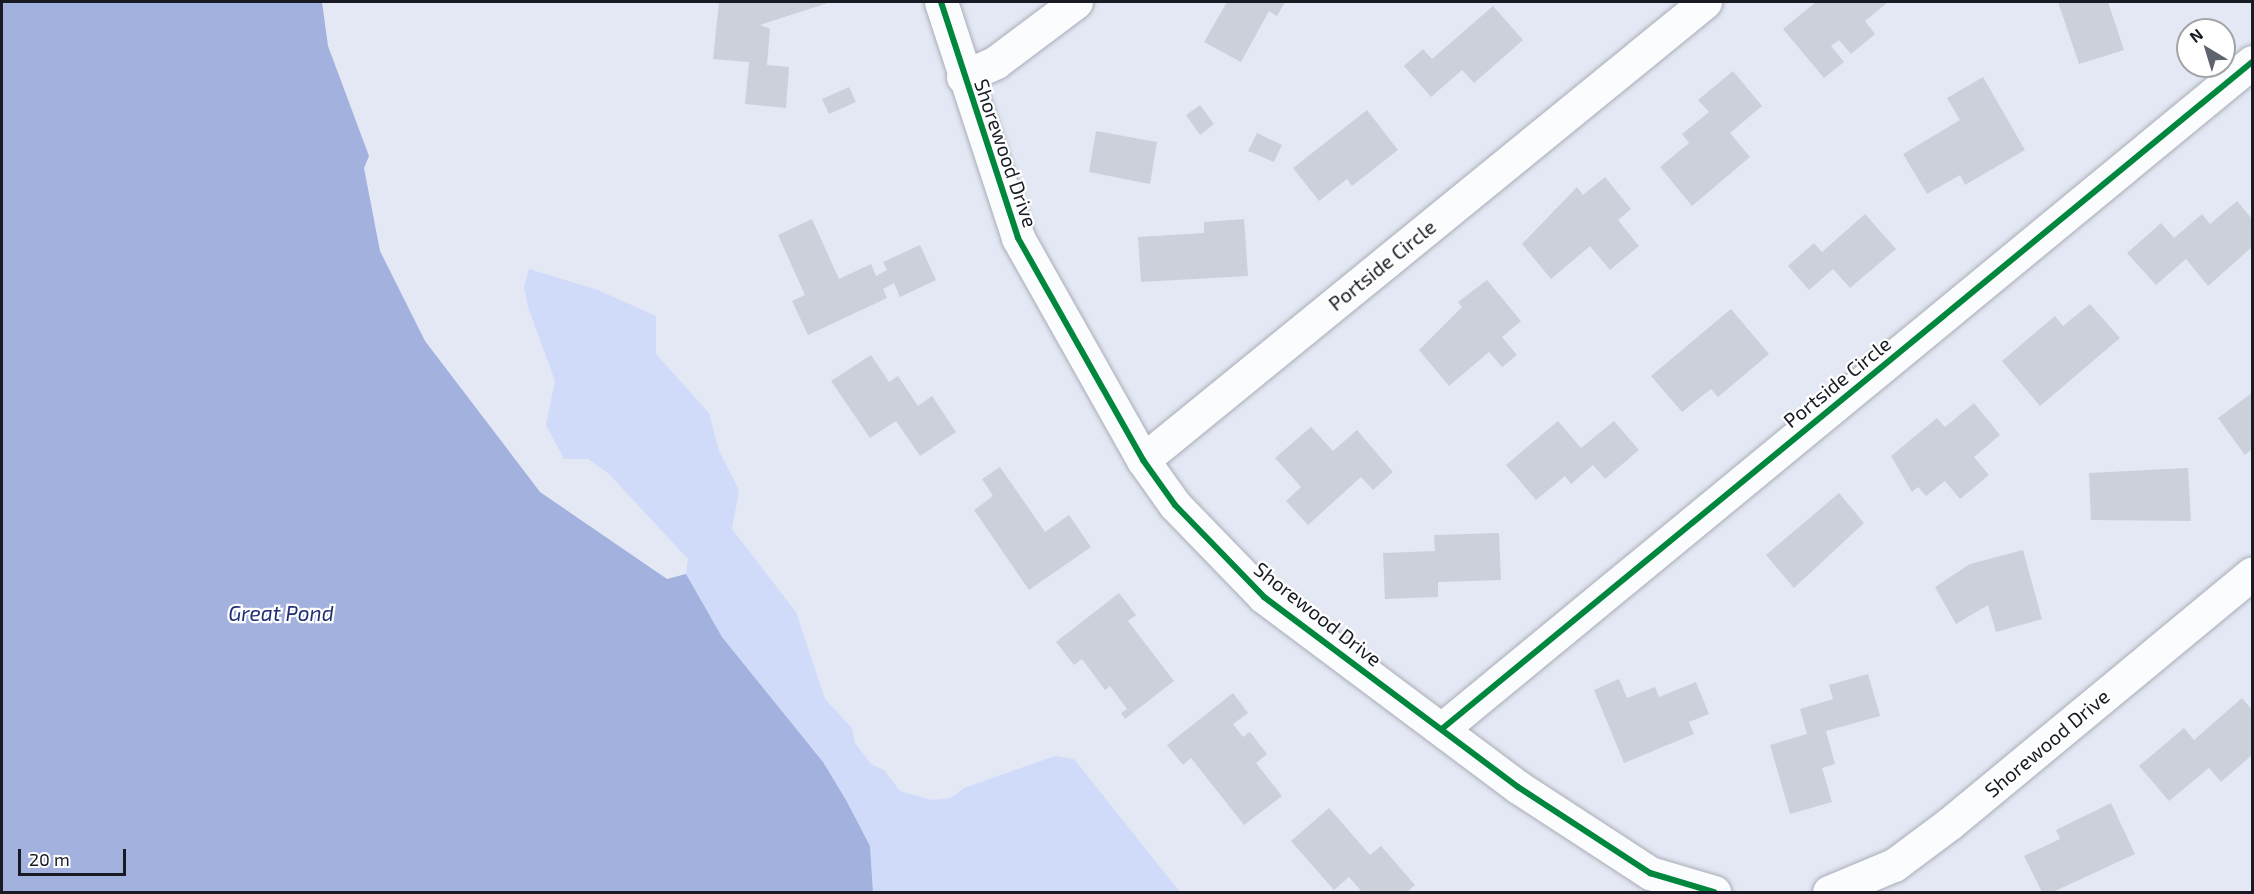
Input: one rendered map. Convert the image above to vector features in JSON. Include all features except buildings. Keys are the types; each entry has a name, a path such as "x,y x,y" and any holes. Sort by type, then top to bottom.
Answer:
{"street":[{"name":"Shorewood Drive","path":"941,2 963,77 1018,238 1143,460 1175,505 1264,597 1443,728 1518,787 1650,873 1714,892"},
{"path":"963,77 996,62 1076,2"},
{"name":"Portside Circle","path":"1143,460 1705,2"},
{"name":"Portside Circle","path":"1443,728 2253,62"},
{"name":"Shorewood Drive","path":"1829,892 1894,866 2253,573"}],"shaded area":[{"path":"529,269 598,290 656,316 656,354 709,413 719,451 739,490 732,529 796,612 825,699 852,728 855,743 871,764 884,770 900,791 932,800 951,798 964,788 1055,756 1074,759 1180,892 873,892 870,846 846,800 823,762 722,637 686,574 688,559 609,474 588,459 564,459 546,425 555,381 528,307 524,287"}],"water":[{"name":"Great Pond","path":"2,2 322,2 328,46 369,156 364,168 380,251 425,341 540,492 667,579 686,574 722,637 823,762 846,800 870,846 873,892 2,892"}],"cycle path":[{"path":"941,2 1018,238 1143,460 1175,505 1264,597 1518,787 1650,873 1714,892"},
{"path":"1443,728 2252,62"}]}
